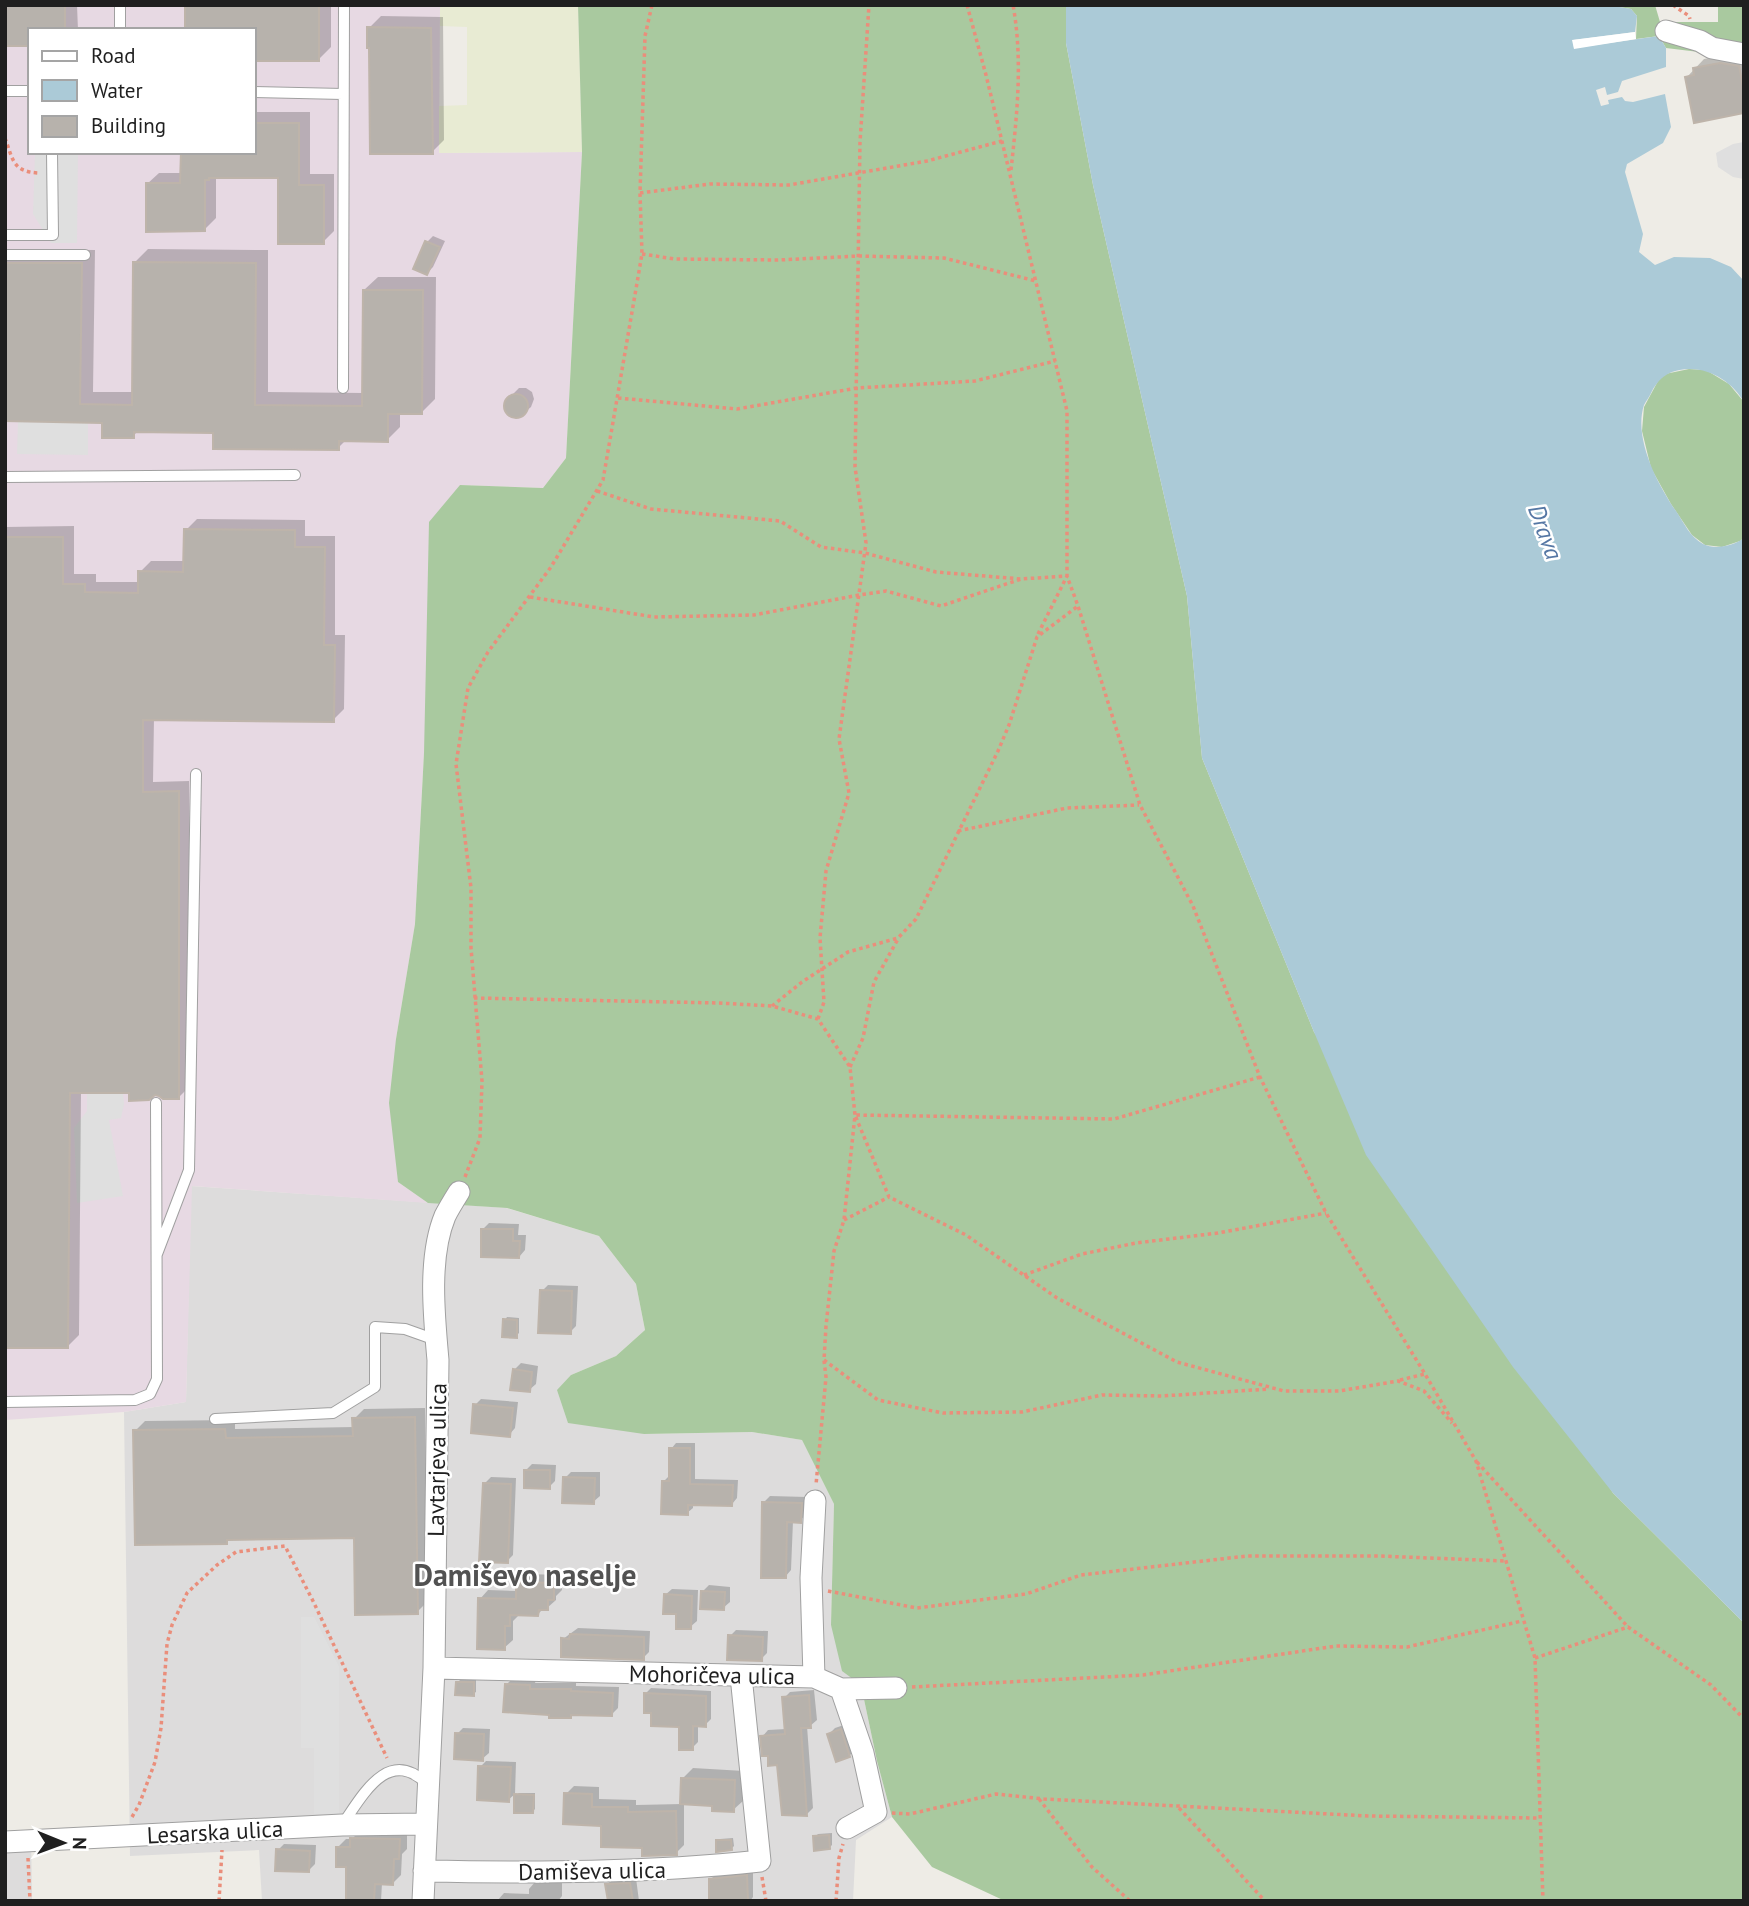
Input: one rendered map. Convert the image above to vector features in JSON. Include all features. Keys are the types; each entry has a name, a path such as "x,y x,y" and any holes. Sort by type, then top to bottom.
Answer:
{"street":[{"path":"1666,31 1700,41 1712,48 1744,54"},
{"name":"Lavtarjeva ulica","path":"423,1901 434,1668 438,1360 434,1319 436,1249 445,1216 459,1192"},
{"name":"Mohoričeva ulica","path":"434,1668 814,1677 811,1588 815,1501"},
{"name":"Damiševa ulica","path":"424,1871 554,1873 700,1868 760,1861 741,1676"},
{"path":"814,1677 841,1689 896,1688"},
{"path":"841,1689 863,1753 876,1812 847,1828"},
{"name":"Lesarska ulica","path":"5,1842 342,1825 425,1824"}],"lane":[{"path":"120,5 120,28"},
{"path":"343,388 344,5"},
{"path":"5,91 28,91"},
{"path":"256,92 343,94"},
{"path":"5,235 53,235 52,154"},
{"path":"5,255 85,255"},
{"path":"5,477 295,475"},
{"path":"157,1254 189,1170 196,774"},
{"path":"5,1402 135,1400 150,1394 157,1379 156,1103"},
{"path":"215,1419 333,1413 375,1387 375,1328 405,1329 436,1340"},
{"path":"342,1825 369,1787 384,1774 393,1770 408,1770 428,1784"}],"path":[{"path":"459,1192 480,1138 482,1081 471,948 471,888 456,764 468,688 488,652 551,567 603,480 642,254 640,193 645,36 652,5"},
{"path":"818,1019 824,1002 820,939 825,871 849,793 839,739 866,543 855,467 859,172 869,5"},
{"path":"967,5 1067,411 1067,576 1140,805 1193,906 1260,1077 1325,1213 1476,1461 1629,1627 1711,1685 1744,1719"},
{"path":"1010,175 1019,95 1017,28 1013,5"},
{"path":"5,138 12,160 18,167 25,172 52,173"},
{"path":"640,193 710,184 789,185 927,161 1002,141"},
{"path":"642,254 675,259 778,260 859,256 944,258 1036,281"},
{"path":"618,398 737,409 857,388 975,381 1055,361"},
{"path":"597,491 651,509 780,522 821,547 864,553 936,572 1021,579 1067,576"},
{"path":"850,1067 863,1038 874,982 898,938 916,919 998,751 1037,637 1067,576"},
{"path":"530,597 654,617 754,615 886,592 941,606 1021,579"},
{"path":"1037,637 1077,606"},
{"path":"958,831 1067,808 1140,805"},
{"path":"772,1006 802,982 848,952 898,938"},
{"path":"474,998 772,1006 818,1019 850,1067 855,1115 844,1220 834,1251 815,1501"},
{"path":"855,1115 1114,1119 1260,1077"},
{"path":"855,1115 889,1197 966,1235 1057,1298 1177,1362 1284,1391 1339,1391 1425,1374"},
{"path":"844,1220 889,1197"},
{"path":"1024,1275 1082,1254 1325,1213"},
{"path":"824,1360 878,1400 943,1413 1022,1412 1102,1395 1162,1396 1274,1388"},
{"path":"1398,1381 1424,1391 1459,1432"},
{"path":"1476,1461 1535,1658 1543,1901"},
{"path":"125,1836 155,1762 161,1728 167,1644 172,1625 187,1593 217,1565 236,1552 285,1546 393,1770"},
{"path":"811,1588 917,1608 1026,1594 1082,1575 1247,1556 1378,1556 1505,1561"},
{"path":"896,1688 1143,1675 1336,1646 1406,1647 1523,1620"},
{"path":"1535,1658 1629,1627"},
{"path":"876,1812 910,1814 996,1794 1039,1799 1367,1816 1540,1818"},
{"path":"1039,1799 1092,1867 1130,1901"},
{"path":"1177,1806 1265,1901"},
{"path":"836,1901 839,1858 847,1828"},
{"path":"219,1901 223,1831"},
{"path":"27,1842 30,1901"}],"shaded area":[{"path":"5,5 440,5 439,153 582,152 566,458 543,488 460,485 424,753 415,924 396,1039 398,1182 428,1203 192,1186 186,1402 124,1412 5,1420"},
{"path":"1744,142 1744,179 1733,177 1718,167 1716,153 1733,144"},
{"path":"35,154 78,154 77,243 51,243 33,214"},
{"path":"18,422 88,423 88,455 17,454"},
{"path":"87,1093 123,1093 121,1118 109,1120 123,1196 77,1203 74,1128 87,1111"},
{"path":"191,1186 506,1208 599,1236 636,1284 645,1330 616,1356 571,1375 644,1434 752,1432 802,1440 834,1504 831,1625 861,1685 892,1817 856,1840 853,1901 262,1901 259,1850 130,1856 124,1412 186,1402"},
{"path":"301,1617 314,1617 339,1667 339,1814 314,1814 314,1748 301,1748"},
{"path":"31,1832 32,1901 5,1901 5,1833"}],"green space":[{"path":"440,5 578,5 582,152 439,153 439,106 467,105 467,27 440,26"},
{"path":"578,5 1066,5 1066,43 1093,185 1187,596 1202,758 1314,1032 1613,1493 1744,1623 1744,1901 1005,1901 932,1867 892,1817 861,1685 842,1671 831,1625 834,1504 802,1440 752,1432 644,1434 568,1423 557,1390 571,1375 616,1356 645,1330 636,1284 599,1236 507,1208 428,1203 398,1182 389,1103 396,1039 415,924 424,753 429,522 460,485 543,488 566,458 582,152"},
{"path":"1608,5 1655,5 1660,22 1718,22 1718,5 1744,5 1744,68 1740,57 1666,48 1659,36 1636,39 1637,16 1631,9"},
{"path":"1689,369 1706,370 1729,384 1744,402 1744,538 1722,547 1705,545 1692,535 1651,468 1642,431 1644,407 1658,381 1665,374"}],"water":[{"name":"Drava","path":"1066,5 1608,5 1631,9 1637,16 1635,32 1573,40 1574,48 1659,36 1666,48 1666,67 1622,81 1618,92 1607,95 1605,87 1596,90 1601,106 1609,104 1608,100 1622,97 1625,101 1633,102 1665,94 1671,127 1663,143 1627,164 1625,172 1643,234 1639,252 1655,265 1674,257 1710,258 1731,267 1744,281 1744,402 1728,384 1714,375 1699,370 1678,370 1663,377 1655,385 1644,405 1641,418 1645,446 1655,475 1691,534 1703,544 1713,547 1729,545 1744,538 1744,1623 1613,1493 1513,1367 1366,1155 1314,1032 1202,758 1187,596 1093,185 1066,43"}],"pier":[{"path":"1635,32 1636,39 1574,49 1572,40"}],"building":[{"path":"5,5 65,5 65,28 28,28 28,46 5,46"},
{"path":"185,5 319,5 319,61 256,61 256,28 185,28"},
{"path":"367,27 431,28 433,154 370,154"},
{"path":"1720,63 1739,66 1744,91 1744,113 1694,123 1685,77 1694,75 1693,68"},
{"path":"256,123 299,123 299,185 324,185 324,244 278,244 278,178 209,178 205,180 205,231 146,232 146,183 180,183 181,154 256,154"},
{"path":"425,241 440,247 427,275 413,269"},
{"path":"133,262 256,263 255,405 362,406 363,290 423,290 422,414 388,414 388,442 339,441 339,450 213,449 213,433 134,432 134,438 102,438 102,423 5,421 5,263 82,263 80,404 132,405"},
{"path":"516,394 525,397 528,406 525,415 516,418 507,415 504,406 507,397"},
{"path":"184,529 295,530 295,547 325,547 324,645 335,645 334,722 143,720 143,792 179,791 179,1099 163,1099 155,1095 149,1100 129,1101 129,1093 70,1093 68,1348 5,1348 5,537 63,537 63,584 85,584 85,592 138,593 138,571 183,572"},
{"path":"481,1229 513,1229 513,1241 520,1241 519,1258 481,1257"},
{"path":"540,1290 572,1291 571,1334 538,1333"},
{"path":"503,1319 517,1320 517,1338 502,1337"},
{"path":"513,1369 532,1372 530,1392 510,1390"},
{"path":"473,1404 513,1408 510,1437 471,1433"},
{"path":"415,1417 418,1614 355,1615 354,1538 135,1545 133,1430 225,1429 226,1438 353,1436 352,1418"},
{"path":"669,1448 690,1448 690,1484 733,1485 732,1506 688,1505 688,1515 661,1514 662,1481 669,1481"},
{"path":"524,1470 550,1470 550,1489 524,1488"},
{"path":"563,1477 595,1478 594,1504 562,1503"},
{"path":"483,1483 511,1484 508,1563 479,1562"},
{"path":"762,1502 802,1503 801,1523 787,1522 786,1578 761,1578"},
{"path":"516,1582 554,1583 554,1600 548,1600 548,1610 539,1610 538,1616 510,1615 510,1626 505,1626 505,1650 477,1649 478,1598 516,1599"},
{"path":"701,1591 725,1592 724,1610 700,1609"},
{"path":"664,1594 692,1596 691,1629 676,1629 676,1614 663,1614"},
{"path":"570,1634 644,1637 644,1660 561,1657 561,1638 569,1639"},
{"path":"728,1635 763,1637 762,1661 727,1660"},
{"path":"456,1682 474,1682 474,1696 455,1695"},
{"path":"505,1684 530,1685 530,1689 613,1693 612,1716 571,1715 571,1718 549,1718 549,1715 503,1712"},
{"path":"644,1693 706,1696 706,1727 693,1726 693,1750 679,1750 679,1727 651,1726 651,1713 644,1713"},
{"path":"809,1695 811,1728 801,1728 807,1816 782,1815 777,1765 768,1766 768,1756 762,1756 760,1736 785,1734 782,1697"},
{"path":"841,1729 850,1757 836,1762 827,1734"},
{"path":"455,1733 484,1734 483,1761 454,1759"},
{"path":"478,1766 511,1767 509,1802 477,1800"},
{"path":"681,1778 735,1780 734,1812 712,1811 712,1806 680,1804"},
{"path":"564,1793 592,1794 592,1807 628,1807 628,1812 676,1811 677,1855 642,1856 642,1848 601,1847 601,1826 563,1824"},
{"path":"514,1794 534,1795 533,1813 514,1813"},
{"path":"829,1835 830,1849 814,1851 813,1836"},
{"path":"350,1838 400,1839 399,1859 394,1859 393,1885 375,1884 374,1901 346,1901 346,1867 336,1867 336,1847 350,1847"},
{"path":"716,1840 731,1840 732,1850 716,1852"},
{"path":"276,1849 310,1851 309,1872 275,1871"},
{"path":"747,1875 748,1901 709,1901 709,1879"},
{"path":"630,1883 633,1901 608,1901 605,1884"}],"district":[{"name":"Damiševo naselje","path":"525,1576"}]}
